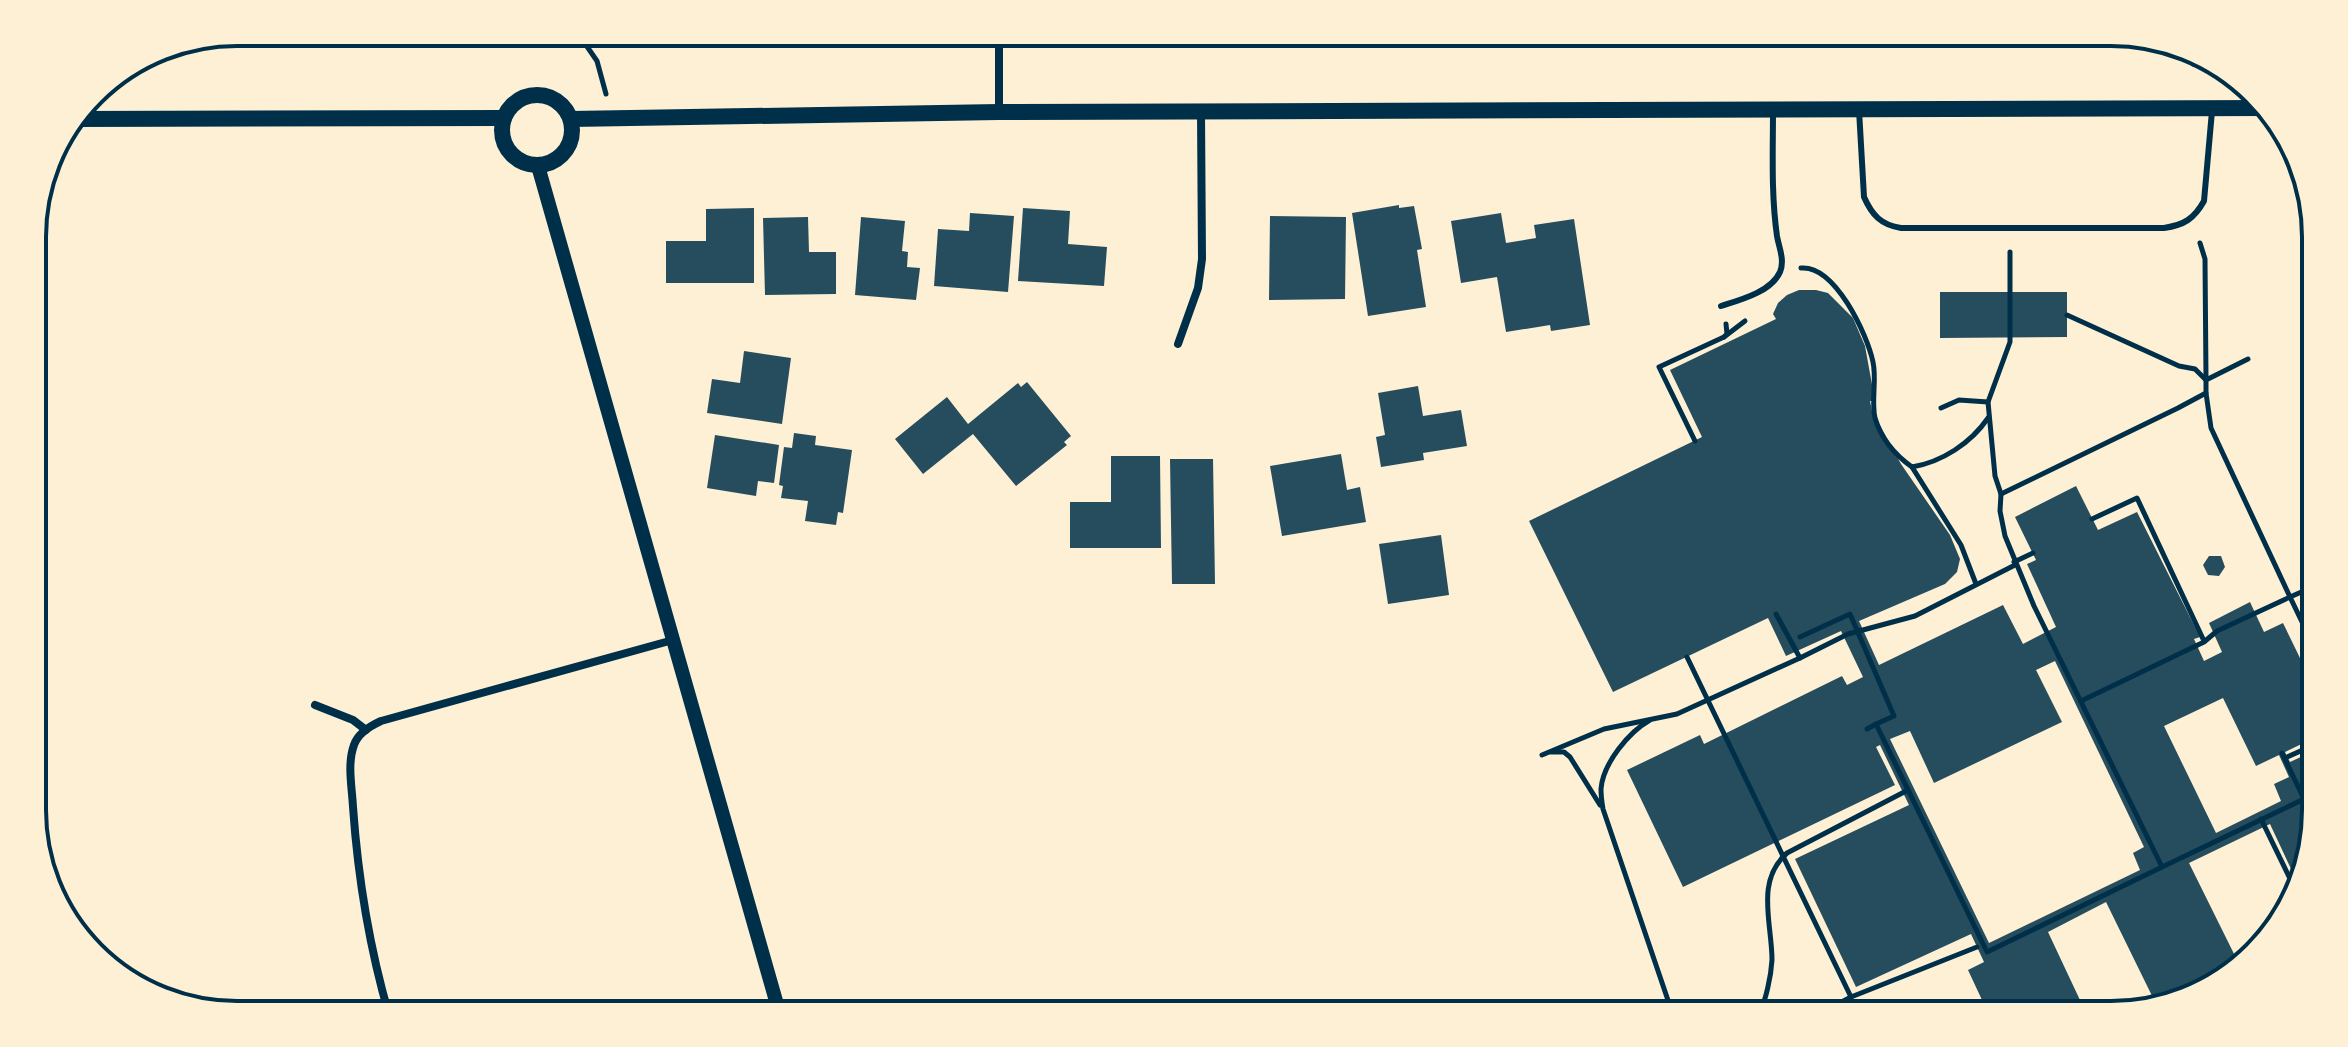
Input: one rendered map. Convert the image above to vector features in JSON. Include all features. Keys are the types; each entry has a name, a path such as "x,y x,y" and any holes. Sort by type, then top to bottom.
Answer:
{"main road":[{"path":"538,94 558,102 571,119 573,130 566,151 559,158 538,166 527,164 508,151 504,141 504,118 517,101 538,94"},
{"path":"571,119 999,112 2251,108"},
{"path":"87,119 504,118"}],"street":[{"path":"999,46 999,112"},
{"path":"1178,344 1198,288 1202,259 1201,113"},
{"path":"538,166 776,1001"},
{"path":"385,1001 369,941 354,821 351,760 355,742 366,730 390,718 673,640"},
{"path":"315,705 358,722 366,730"}],"lane":[{"path":"1859,110 1864,197 1873,213 1889,226 2148,228 2187,222 2197,214 2204,201 2212,107"},
{"path":"1721,306 1746,299 1775,279 1781,270 1782,256 1772,195 1773,110"}],"path":[{"path":"587,46 597,61 612,118"},
{"path":"2200,243 2205,259 2206,393 2214,436 2302,622"},
{"path":"2010,252 2010,342 1988,402 1995,476 2001,494 2000,511 2014,564 2162,867"},
{"path":"1781,270 1808,267 1839,290 1858,321 1873,363 1876,421 1896,456 1912,467 1961,545 1976,584"},
{"path":"1695,441 1659,367 1724,337 1727,328 1721,306"},
{"path":"2067,315 2179,366 2195,369 2206,380"},
{"path":"2206,380 2248,359"},
{"path":"2001,494 2206,393"},
{"path":"1941,408 1959,400 1988,402"},
{"path":"1912,467 1930,464 1962,446 1988,417"},
{"path":"2092,519 2137,498 2204,642"},
{"path":"1603,809 1570,757 1564,752 1545,754 1604,729 1677,714 1708,702 1858,632 1915,616 2033,553"},
{"path":"2081,701 2204,642 2217,631 2302,592"},
{"path":"1776,614 1800,658"},
{"path":"1800,637 1850,614 1894,716 1867,729"},
{"path":"1687,657 1774,843 1785,854 1851,997"},
{"path":"1650,720 1636,728 1606,770 1601,787 1603,809 1668,1001"},
{"path":"1876,724 1987,952 2261,819 2302,804"},
{"path":"2302,749 2284,756 2302,794"},
{"path":"1763,1001 1772,964 1768,881 1778,861 1785,854 1908,790"},
{"path":"2261,819 2289,877"},
{"path":"1843,1001 1977,947"}],"building":[{"path":"1399,205 1399,208 1414,206 1422,249 1417,250 1426,307 1368,316 1352,213"},
{"path":"754,208 754,283 666,283 666,241 706,241 706,209"},
{"path":"1023,208 1070,211 1068,244 1107,247 1104,286 1018,281"},
{"path":"970,213 1014,216 1008,292 934,286 938,229 969,231"},
{"path":"1501,213 1506,243 1536,238 1534,225 1574,219 1590,325 1551,331 1550,325 1506,332 1497,277 1461,283 1451,221"},
{"path":"1270,216 1346,217 1345,299 1269,300"},
{"path":"808,217 809,252 836,252 836,294 765,295 763,218"},
{"path":"861,217 905,221 902,251 908,252 907,267 920,268 916,300 855,295"},
{"path":"1799,290 1816,290 1828,293 1853,318 1865,346 1875,401 1870,401 1872,411 1901,464 1950,535 1960,559 1957,572 1945,584 1859,621 1879,665 2003,605 2023,644 2056,627 2027,564 2036,560 2015,517 2076,486 2098,530 2137,512 2200,637 2194,639 2204,661 2222,652 2209,623 2250,602 2264,632 2283,623 2302,662 2302,744 2285,752 2290,762 2302,756 2302,822 2298,847 2291,870 2270,824 2189,863 2235,955 2217,969 2172,991 2152,996 2106,902 2048,932 2080,1001 1982,1001 1968,970 1984,962 1971,934 1856,987 1795,859 1909,805 1880,745 1876,747 1895,785 1683,887 1627,770 1700,735 1704,744 1842,676 1847,685 1863,677 1841,631 1786,656 1768,618 1613,692 1529,521 1702,437 1670,370 1776,319 1773,314 1778,303","holes":["2055,661 2144,847 2133,853 2140,870 1989,943 1890,739 1910,731 1934,783 2062,722 2036,670","2223,698 2256,766 2279,755 2289,777 2274,784 2281,801 2216,833 2164,726"]},
{"path":"1940,292 2067,292 2067,337 1940,338"},
{"path":"744,351 791,358 782,424 707,413 712,379 740,383"},
{"path":"1027,382 1071,436 1064,442 1067,445 1016,486 973,434 923,474 895,439 947,397 968,424 1018,383 1021,387"},
{"path":"1418,386 1423,416 1461,410 1467,446 1423,453 1424,460 1381,467 1376,437 1385,435 1378,393"},
{"path":"794,433 816,436 815,445 852,450 843,513 838,512 836,525 805,521 808,501 781,498 783,486 779,485 784,447 792,448"},
{"path":"715,435 779,445 774,483 758,481 756,496 707,488"},
{"path":"1341,454 1347,490 1360,487 1366,522 1282,536 1270,466"},
{"path":"1111,456 1160,456 1161,548 1070,548 1070,502 1111,502"},
{"path":"1170,459 1213,459 1215,584 1172,584"},
{"path":"1441,535 1449,595 1388,604 1379,544"},
{"path":"2209,556 2221,556 2225,567 2219,576 2208,575 2203,565"}]}
